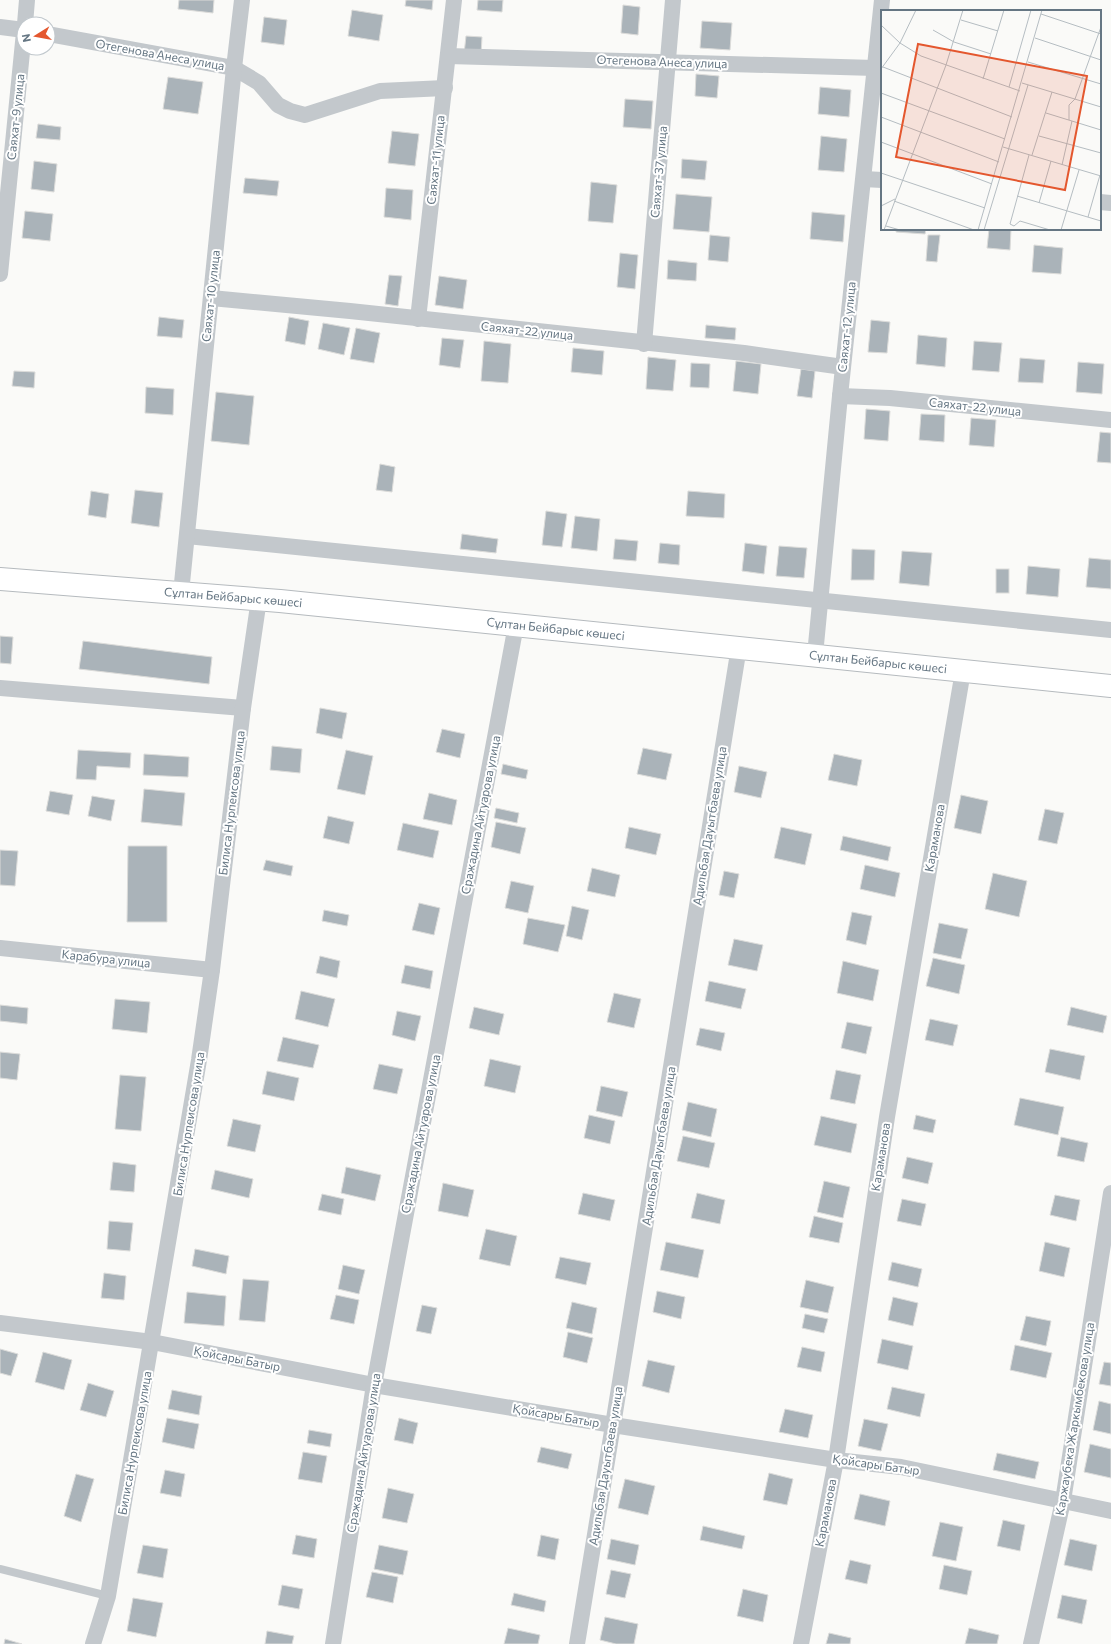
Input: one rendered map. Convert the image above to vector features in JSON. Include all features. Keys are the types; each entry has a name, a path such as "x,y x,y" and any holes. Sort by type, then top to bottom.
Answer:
{"main road":[{"name":"Сұлтан Бейбарыс көшесі","path":"0,579 259,599 1111,686"}],"street":[{"path":"26,16 27,0"},
{"name":"Саяхат-10 улица","path":"181,593 242,0"},
{"name":"Саяхат-11 улица","path":"418,319 454,0"},
{"name":"Саяхат-37 улица","path":"644,344 673,0"},
{"name":"Саяхат-12 улица","path":"814,655 882,0"},
{"path":"0,27 16,30"},
{"name":"Отегенова Анеса улица","path":"56,35 234,68 259,83 278,105 290,111 305,114 380,91 444,88"},
{"name":"Саяхат-9 улица","path":"0,274 22,56"},
{"name":"Отегенова Анеса улица","path":"448,56 875,68"},
{"path":"864,179 881,180"},
{"path":"1101,202 1111,203"},
{"name":"Саяхат-22 улица","path":"211,298 644,344 744,353 843,367"},
{"name":"Саяхат-22 улица","path":"840,396 890,398 1111,420"},
{"path":"186,536 1111,630"},
{"name":"Билиса Нурпеисова улица","path":"93,1644 108,1596 199,1060 212,970 243,708 259,599"},
{"name":"Сражадина Айтуарова улица","path":"333,1644 374,1385 516,625"},
{"name":"Адильбая Дауытбаева улица","path":"577,1644 739,647"},
{"name":"Караманова","path":"801,1644 836,1460 888,1116 963,670"},
{"path":"0,688 243,708"},
{"name":"Карабура улица","path":"0,948 212,970"},
{"name":"Каржаубека Жаркымбекова улица","path":"1031,1644 1063,1501 1111,1193"},
{"name":"Қойсары Батыр","path":"0,1323 152,1342 374,1385 613,1425 836,1460 901,1467 1111,1511"}],"lane":[{"path":"0,1569 108,1596"}],"building":[{"path":"179,0 214,0 213,13 178,9"},
{"path":"406,0 433,0 432,10 405,6"},
{"path":"478,0 503,0 502,12 477,10"},
{"path":"623,5 640,7 638,35 621,33"},
{"path":"352,10 383,15 379,41 348,36"},
{"path":"264,17 287,20 284,45 261,42"},
{"path":"702,21 732,23 730,50 700,48"},
{"path":"466,36 482,37 481,55 464,54"},
{"path":"696,74 719,76 717,98 695,96"},
{"path":"168,77 203,82 198,114 163,109"},
{"path":"820,87 851,90 849,117 818,114"},
{"path":"625,99 653,101 651,129 623,127"},
{"path":"38,124 61,127 60,140 36,138"},
{"path":"392,131 419,134 415,166 388,163"},
{"path":"821,136 847,139 844,172 818,170"},
{"path":"682,159 707,161 705,180 681,178"},
{"path":"34,161 57,164 54,192 31,189"},
{"path":"245,178 279,181 277,196 243,193"},
{"path":"591,182 617,185 613,223 588,221"},
{"path":"386,188 413,190 411,220 384,217"},
{"path":"676,194 712,197 709,232 673,229"},
{"path":"25,211 53,214 50,241 22,238"},
{"path":"812,212 845,215 843,242 810,239"},
{"path":"896,230 926,230 925,234 896,232"},
{"path":"989,230 1011,230 1010,250 987,248"},
{"path":"710,235 730,237 728,262 708,260"},
{"path":"928,235 940,235 937,262 926,261"},
{"path":"1034,245 1063,248 1061,274 1032,272"},
{"path":"620,253 638,255 635,289 617,287"},
{"path":"668,260 697,263 696,281 667,279"},
{"path":"389,275 402,276 398,306 385,304"},
{"path":"439,276 467,280 463,309 435,305"},
{"path":"159,317 184,320 182,338 157,336"},
{"path":"289,317 309,321 305,345 285,341"},
{"path":"871,320 890,322 887,353 868,352"},
{"path":"323,323 350,328 344,355 318,349"},
{"path":"706,325 736,328 735,340 705,338"},
{"path":"356,328 380,333 374,363 350,359"},
{"path":"918,335 947,338 945,367 916,364"},
{"path":"442,338 464,340 460,368 439,365"},
{"path":"484,341 511,344 508,383 481,381"},
{"path":"974,341 1002,343 999,372 972,370"},
{"path":"573,348 604,351 602,375 571,372"},
{"path":"648,357 676,360 673,391 646,389"},
{"path":"1020,358 1045,360 1043,383 1018,382"},
{"path":"736,361 761,364 758,394 733,391"},
{"path":"1078,362 1104,364 1102,394 1076,392"},
{"path":"691,363 710,364 709,388 690,387"},
{"path":"801,369 815,371 812,398 797,396"},
{"path":"14,371 35,372 34,388 12,386"},
{"path":"146,387 174,389 173,415 145,413"},
{"path":"216,392 254,396 249,445 211,441"},
{"path":"866,409 890,411 888,441 864,439"},
{"path":"921,414 945,415 944,442 919,440"},
{"path":"971,418 996,420 994,447 969,445"},
{"path":"1100,432 1111,433 1111,463 1097,462"},
{"path":"380,464 395,467 392,492 376,490"},
{"path":"135,490 163,493 159,527 131,523"},
{"path":"91,491 109,494 106,518 88,515"},
{"path":"688,491 725,494 724,518 686,516"},
{"path":"546,511 567,514 562,547 542,545"},
{"path":"575,516 600,519 597,551 571,548"},
{"path":"462,534 498,539 496,553 460,549"},
{"path":"615,539 638,541 636,561 613,559"},
{"path":"660,543 680,545 679,565 658,563"},
{"path":"745,543 767,546 764,574 742,571"},
{"path":"779,546 807,548 804,578 776,576"},
{"path":"852,549 875,550 874,580 851,580"},
{"path":"902,551 932,553 929,586 899,583"},
{"path":"1089,558 1111,560 1111,589 1086,587"},
{"path":"1028,566 1060,569 1058,597 1026,594"},
{"path":"996,569 1009,569 1009,593 996,593"},
{"path":"0,636 13,637 11,664 0,663"},
{"path":"83,641 212,657 209,684 79,669"},
{"path":"320,708 347,713 342,739 316,733"},
{"path":"442,729 465,734 460,758 436,752"},
{"path":"272,746 302,749 300,773 270,770"},
{"path":"643,748 672,754 666,780 637,774"},
{"path":"78,750 131,753 130,768 97,766 96,780 76,779"},
{"path":"346,750 373,756 365,795 337,789"},
{"path":"144,754 189,757 188,777 143,775"},
{"path":"834,754 862,760 857,786 828,780"},
{"path":"503,764 528,770 526,779 501,774"},
{"path":"739,766 767,772 761,798 734,792"},
{"path":"144,789 185,793 182,826 141,822"},
{"path":"50,791 73,795 69,815 46,811"},
{"path":"429,793 457,800 452,825 423,819"},
{"path":"961,795 988,801 981,834 954,828"},
{"path":"92,796 115,800 111,821 88,816"},
{"path":"496,808 519,813 517,823 494,818"},
{"path":"1045,809 1064,813 1057,844 1038,840"},
{"path":"328,816 354,822 349,844 323,838"},
{"path":"496,822 526,828 520,854 491,847"},
{"path":"403,823 439,831 433,858 397,850"},
{"path":"629,827 661,834 656,855 625,848"},
{"path":"781,827 812,834 805,865 774,858"},
{"path":"843,836 891,847 888,861 840,850"},
{"path":"128,846 167,846 167,922 127,922"},
{"path":"0,850 18,851 15,886 0,885"},
{"path":"266,860 293,866 291,876 263,870"},
{"path":"865,865 900,873 895,897 860,889"},
{"path":"592,868 620,875 615,897 587,891"},
{"path":"724,871 739,874 734,898 719,895"},
{"path":"993,873 1027,881 1019,917 985,909"},
{"path":"511,881 534,886 528,913 505,908"},
{"path":"419,903 440,908 434,935 412,930"},
{"path":"572,906 589,910 582,940 566,936"},
{"path":"324,910 349,915 347,926 322,921"},
{"path":"852,912 872,916 866,945 846,940"},
{"path":"528,918 565,925 558,952 523,944"},
{"path":"939,923 968,929 961,959 933,953"},
{"path":"734,939 763,945 757,971 728,965"},
{"path":"320,956 340,961 337,978 316,973"},
{"path":"933,958 965,965 959,994 926,986"},
{"path":"843,961 879,970 873,1001 837,993"},
{"path":"405,965 433,971 430,989 401,983"},
{"path":"709,981 746,989 741,1009 705,1001"},
{"path":"301,991 335,999 328,1027 295,1019"},
{"path":"614,993 641,999 634,1028 607,1022"},
{"path":"115,999 150,1002 147,1033 112,1029"},
{"path":"0,1005 28,1008 27,1024 0,1021"},
{"path":"474,1007 504,1014 499,1035 469,1028"},
{"path":"1071,1007 1107,1016 1103,1033 1067,1025"},
{"path":"397,1011 421,1016 415,1041 392,1035"},
{"path":"930,1019 958,1025 953,1046 925,1040"},
{"path":"847,1022 872,1027 866,1054 841,1048"},
{"path":"700,1028 725,1033 721,1051 696,1045"},
{"path":"283,1037 319,1045 313,1068 277,1061"},
{"path":"1050,1049 1085,1056 1080,1080 1045,1072"},
{"path":"0,1052 20,1054 17,1080 0,1078"},
{"path":"490,1059 521,1066 515,1093 484,1086"},
{"path":"379,1064 403,1069 397,1094 373,1089"},
{"path":"836,1070 861,1075 855,1104 830,1099"},
{"path":"267,1071 299,1078 294,1101 262,1094"},
{"path":"120,1075 146,1077 141,1131 115,1129"},
{"path":"601,1086 628,1092 622,1117 596,1111"},
{"path":"1020,1098 1064,1107 1058,1135 1014,1125"},
{"path":"688,1102 717,1109 711,1137 682,1130"},
{"path":"589,1115 615,1121 610,1144 584,1138"},
{"path":"916,1115 936,1120 933,1133 913,1129"},
{"path":"821,1116 857,1124 851,1153 814,1145"},
{"path":"233,1119 261,1125 255,1152 227,1146"},
{"path":"683,1136 715,1143 709,1168 677,1161"},
{"path":"1061,1137 1088,1143 1084,1162 1057,1156"},
{"path":"907,1157 933,1163 928,1184 902,1178"},
{"path":"113,1162 136,1165 134,1192 110,1190"},
{"path":"346,1167 381,1175 375,1201 341,1193"},
{"path":"215,1170 253,1179 249,1198 211,1189"},
{"path":"824,1181 850,1187 843,1218 817,1212"},
{"path":"443,1183 474,1190 468,1217 438,1211"},
{"path":"583,1193 615,1200 610,1221 578,1214"},
{"path":"697,1193 725,1200 720,1224 691,1218"},
{"path":"322,1194 344,1199 341,1215 318,1210"},
{"path":"1055,1195 1080,1200 1076,1221 1050,1215"},
{"path":"902,1199 926,1204 921,1226 897,1221"},
{"path":"814,1216 843,1223 839,1243 809,1237"},
{"path":"109,1221 133,1223 130,1251 107,1249"},
{"path":"486,1229 517,1236 510,1266 479,1259"},
{"path":"666,1242 704,1250 698,1278 660,1270"},
{"path":"1045,1242 1070,1248 1064,1277 1039,1271"},
{"path":"195,1249 229,1256 226,1274 192,1266"},
{"path":"560,1257 591,1263 586,1285 555,1278"},
{"path":"892,1262 922,1269 918,1287 888,1280"},
{"path":"343,1265 365,1270 359,1294 338,1289"},
{"path":"104,1273 126,1276 124,1300 101,1298"},
{"path":"243,1279 269,1281 265,1322 239,1320"},
{"path":"806,1280 834,1287 828,1313 800,1307"},
{"path":"657,1291 685,1297 681,1319 653,1312"},
{"path":"187,1292 226,1296 224,1326 184,1323"},
{"path":"336,1295 359,1300 354,1324 330,1319"},
{"path":"893,1297 918,1303 913,1326 888,1320"},
{"path":"572,1302 597,1308 592,1334 566,1328"},
{"path":"422,1305 437,1308 431,1334 416,1331"},
{"path":"805,1314 828,1319 824,1333 802,1328"},
{"path":"1026,1316 1051,1321 1046,1346 1020,1340"},
{"path":"568,1332 593,1338 587,1363 563,1357"},
{"path":"882,1339 913,1346 908,1370 877,1363"},
{"path":"1015,1345 1052,1353 1046,1378 1010,1370"},
{"path":"802,1347 825,1352 821,1372 797,1367"},
{"path":"0,1349 18,1354 11,1376 0,1373"},
{"path":"43,1352 72,1360 64,1390 35,1382"},
{"path":"648,1360 675,1366 669,1393 642,1386"},
{"path":"1104,1362 1111,1363 1111,1386 1099,1384"},
{"path":"88,1383 114,1391 106,1417 80,1410"},
{"path":"892,1387 925,1394 920,1417 887,1409"},
{"path":"172,1390 202,1396 199,1415 168,1409"},
{"path":"1099,1401 1111,1404 1111,1434 1093,1430"},
{"path":"785,1409 813,1415 808,1438 779,1432"},
{"path":"167,1418 199,1424 194,1449 162,1442"},
{"path":"399,1418 418,1423 413,1444 394,1440"},
{"path":"864,1419 888,1424 881,1451 858,1446"},
{"path":"309,1430 332,1434 330,1447 307,1443"},
{"path":"1090,1444 1111,1449 1111,1478 1084,1472"},
{"path":"541,1447 572,1454 568,1469 537,1462"},
{"path":"303,1452 327,1456 322,1483 298,1479"},
{"path":"997,1453 1039,1462 1035,1479 993,1470"},
{"path":"165,1470 185,1474 181,1497 160,1493"},
{"path":"769,1473 793,1479 787,1505 763,1500"},
{"path":"76,1474 94,1479 81,1522 64,1516"},
{"path":"625,1479 655,1486 648,1515 618,1508"},
{"path":"388,1488 414,1494 407,1523 382,1518"},
{"path":"860,1494 890,1501 885,1526 854,1519"},
{"path":"1003,1520 1025,1525 1020,1551 997,1546"},
{"path":"940,1522 963,1527 956,1561 932,1556"},
{"path":"703,1526 745,1536 742,1549 700,1540"},
{"path":"296,1535 317,1539 314,1558 292,1554"},
{"path":"541,1535 559,1539 555,1560 537,1556"},
{"path":"611,1539 639,1545 635,1565 607,1559"},
{"path":"1070,1539 1097,1545 1092,1571 1064,1565"},
{"path":"143,1545 168,1549 163,1578 137,1573"},
{"path":"379,1545 408,1551 403,1575 374,1569"},
{"path":"850,1560 871,1565 867,1584 845,1579"},
{"path":"944,1565 972,1571 967,1595 939,1589"},
{"path":"611,1570 631,1574 625,1598 606,1594"},
{"path":"372,1572 398,1577 393,1603 366,1597"},
{"path":"282,1585 303,1589 299,1609 278,1605"},
{"path":"743,1589 768,1595 763,1622 737,1616"},
{"path":"514,1593 546,1601 544,1612 511,1605"},
{"path":"1062,1595 1087,1600 1082,1624 1057,1618"},
{"path":"133,1598 163,1603 156,1637 127,1631"},
{"path":"605,1617 638,1624 634,1644 616,1644 600,1640"},
{"path":"508,1628 540,1635 538,1644 504,1644"},
{"path":"969,1628 999,1635 997,1644 965,1644"},
{"path":"267,1631 294,1636 292,1644 265,1644"},
{"path":"829,1633 851,1638 850,1644 826,1644"},
{"path":"5,1639 22,1644 4,1644"}]}
